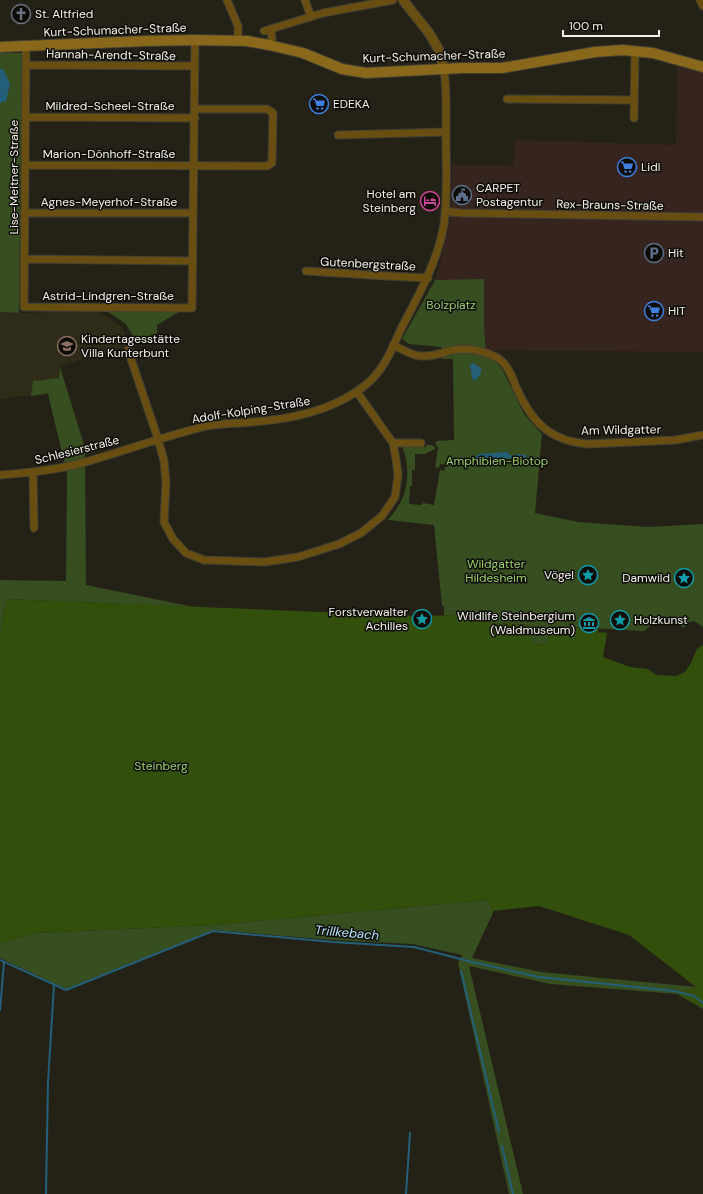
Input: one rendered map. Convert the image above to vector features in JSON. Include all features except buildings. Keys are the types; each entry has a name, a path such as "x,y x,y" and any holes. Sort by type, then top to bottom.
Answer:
{"main road":[{"name":"Kurt-Schumacher-Straße","path":"0,47 146,41 238,41 272,45 303,53 342,69 374,73 502,68 612,50 654,53 703,67"}],"street":[{"path":"227,0 238,26 238,41"},
{"path":"305,0 311,17"},
{"path":"272,38 268,30 334,11 393,0"},
{"path":"403,0 429,33 439,50 444,70"},
{"path":"700,0 703,6"},
{"path":"24,259 193,261 195,40"},
{"name":"Lise-Meitner-Straße","path":"24,307 26,46"},
{"path":"634,118 635,51"},
{"name":"Hannah-Arendt-Straße","path":"26,65 195,66"},
{"name":"Adolf-Kolping-Straße","path":"158,439 207,426 254,422 318,410 357,392 380,370 428,278 444,225 446,87 444,70"},
{"path":"507,99 634,100"},
{"name":"Marion-Dönhoff-Straße","path":"24,165 267,166 272,163 273,113 267,109 195,109"},
{"name":"Mildred-Scheel-Straße","path":"25,117 195,118"},
{"path":"338,135 446,132"},
{"name":"Rex-Brauns-Straße","path":"445,211 476,213 703,217"},
{"name":"Agnes-Meyerhof-Straße","path":"24,213 193,213"},
{"name":"Astrid-Lindgren-Straße","path":"24,307 192,308 193,261"},
{"name":"Gutenbergstraße","path":"306,271 428,278"},
{"name":"Am Wildgatter","path":"393,345 421,356 463,349 482,351 497,358 509,370 526,406 539,424 552,434 579,443 588,444 674,440 703,435"},
{"path":"128,350 164,461 166,483 164,522 173,539 186,553 204,560 265,562 298,557 339,544 361,533 382,516 395,497 398,475 393,443 357,392"},
{"name":"Schlesierstraße","path":"0,475 33,472 81,463 158,439"},
{"path":"393,443 421,443"},
{"path":"33,472 34,528"}],"shaded area":[{"path":"677,65 703,74 703,352 486,350 484,328 435,280 450,220 452,165 513,166 515,140 676,145"},
{"path":"99,311 122,327 130,346 60,366 58,392 0,399 0,312"}],"green space":[{"path":"0,53 22,53 19,313 0,312"},
{"path":"484,279 484,328 486,350 502,369 524,414 542,434 535,513 578,522 648,527 703,524 703,627 694,621 687,623 684,628 677,623 671,623 671,617 659,620 644,631 550,626 548,645 530,644 532,625 494,623 454,615 444,615 434,525 388,520 397,509 405,491 407,468 405,453 402,447 426,447 426,445 432,445 435,447 435,449 425,454 415,454 415,470 412,470 412,486 410,486 409,504 421,505 423,503 434,505 440,470 444,471 446,465 440,464 439,468 435,467 438,448 435,443 437,441 454,440 453,359 442,359 441,347 409,344 402,339 435,280"},
{"path":"108,312 179,312 157,325 157,333 136,342 126,324"},
{"path":"60,367 85,448 86,585 194,607 7,599 0,635 0,580 66,581 67,473 48,394 51,393 31,396 33,381 59,378"},
{"name":"Steinberg","path":"7,599 419,616 454,615 494,623 532,625 531,644 548,645 549,626 598,629 598,632 607,633 603,657 630,667 648,669 656,675 676,676 685,672 697,649 703,645 703,1009 677,994 696,987 629,935 539,906 492,911 488,900 214,925 35,933 0,943 0,635"},
{"path":"488,900 494,908 493,913 472,958 541,972 696,987 677,994 550,984 469,966 523,1194 509,1194 458,963 462,955 413,944 332,940 213,930 66,989 0,958 0,943 35,933 214,925"}],"water":[{"path":"0,69 3,69 10,84 6,101 0,103"},
{"path":"473,363 481,368 481,373 475,381 472,378 470,364"},
{"path":"508,452 509,455 515,456 517,454 526,455 527,458 525,461 509,458 486,461 474,460 479,454"}],"waterway":[{"name":"Trillkebach","path":"0,960 66,990 213,931 333,942 414,947 539,977 674,991 694,996 703,1003"},
{"path":"0,1010 4,962"},
{"path":"461,971 499,1132"},
{"path":"46,1194 48,1082 54,985"},
{"path":"406,1194 410,1133"},
{"path":"502,1146 513,1194"}],"place":[{"name":"St. Altfried","path":"21,14"},
{"name":"EDEKA","path":"319,104"},
{"name":"Lidl","path":"627,167"},
{"name":"CARPET Postagentur","path":"462,195"},
{"name":"Hotel am Steinberg","path":"430,201"},
{"name":"Hit","path":"654,253"},
{"name":"HIT","path":"654,311"},
{"name":"Kindertagesstätte Villa Kunterbunt","path":"67,346"},
{"name":"Vögel","path":"588,575"},
{"name":"Damwild","path":"684,578"},
{"name":"Forstverwalter Achilles","path":"422,619"},
{"name":"Holzkunst","path":"620,620"},
{"name":"Wildlife Steinbergium (Waldmuseum)","path":"589,623"}],"park label":[{"name":"Bolzplatz","path":"451,305"},
{"name":"Amphibien-Biotop","path":"497,461"},
{"name":"Wildgatter Hildesheim","path":"496,571"}]}
